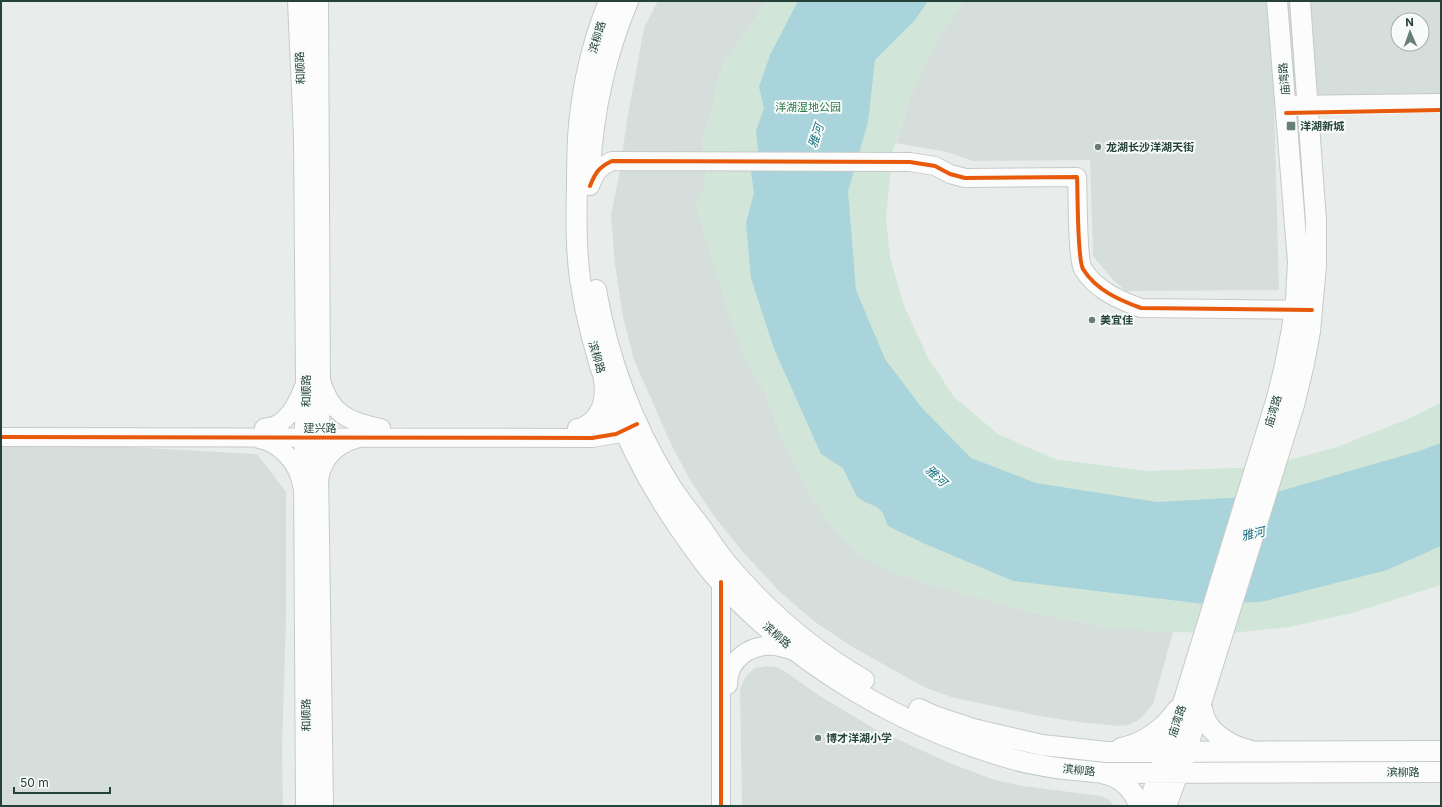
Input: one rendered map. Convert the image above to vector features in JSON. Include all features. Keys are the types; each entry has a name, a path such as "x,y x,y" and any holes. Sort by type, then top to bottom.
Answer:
{"main road":[{"name":"和顺路","path":"298,1 313,379"},
{"name":"和顺路","path":"306,806 318,1"},
{"name":"滨柳路","path":"609,1 597,33 588,64 579,127 576,226 580,277 596,353 602,373 627,420 668,482 728,565 786,625 824,655 894,697 934,716 973,729 1042,745 1101,752 1441,751"},
{"name":"滨柳路","path":"628,1 617,28 606,71 592,142 590,243 594,280 599,306 636,457 660,500 688,541 721,582 746,607 784,642 825,673 876,703 924,726 970,745 1018,760 1055,768 1097,772 1441,772"},
{"name":"庙湾路","path":"1277,1 1298,262 1304,307"},
{"name":"庙湾路","path":"1148,806 1169,773 1186,752 1192,702 1277,398 1301,330 1304,307 1316,266 1316,221 1300,1"},
{"name":"和顺路","path":"311,491 323,806"},
{"name":"庙湾路","path":"1168,806 1169,773 1166,752 1192,702"},
{"path":"1101,752 1124,748 1141,741 1157,732 1192,702 1214,732 1240,748 1256,752"},
{"path":"1097,772 1112,775 1121,780 1131,790 1139,806"},
{"path":"1168,806 1180,792 1192,783 1207,777 1233,773"}],"street":[{"path":"1309,109 1441,103"},
{"path":"1286,109 1441,110"},
{"path":"592,142 599,151 612,158 910,162 943,166 972,173 1082,172 1084,247 1088,266 1097,278 1110,289 1125,298 1142,303 1304,307"},
{"path":"590,186 599,169 612,158"},
{"path":"586,433 588,424 594,419 603,404 604,386 602,373"},
{"path":"264,428 276,425 289,415 313,379 334,408 341,414 375,433"},
{"path":"586,433 595,426 627,420"},
{"path":"1,428 264,428 312,433"},
{"name":"建兴路","path":"1,437 244,437 312,433 586,433"},
{"path":"244,437 261,439 271,443 286,455 293,463 302,483 311,491 324,462 331,453 339,446 375,433"},
{"path":"586,433 621,444 631,451 636,457"},
{"path":"721,582 721,806"},
{"path":"728,806 729,671 734,662 741,656 765,646 776,646 799,653"}],"shaded area":[{"path":"658,1 765,1 744,36 725,61 716,84 714,106 702,142 707,170 705,186 697,200 698,213 748,364 765,392 782,438 807,489 827,520 887,570 929,584 1035,613 1106,627 1173,632 1153,704 1140,719 1129,725 1120,726 1086,723 1039,716 951,697 924,687 854,648 815,622 780,592 742,551 714,516 690,480 671,444 634,360 623,317 615,265 611,215 620,171 627,120 644,28"},
{"name":"龙湖长沙洋湖天街","path":"965,1 1441,1 1441,94 1274,96 1279,290 1126,291 1114,281 1093,256 1090,160 973,161 947,152 896,143 911,95 940,34"},
{"path":"1,440 257,454 286,492 286,617 282,750 283,806 1,806"},
{"name":"博才洋湖小学","path":"767,666 777,667 786,672 820,696 875,729 952,764 995,780 1023,786 1101,796 1111,801 1114,806 742,806 740,690 746,676 755,668"}],"green space":[{"name":"洋湖湿地公园","path":"765,1 965,1 940,34 911,95 892,154 886,218 890,257 903,303 927,356 954,397 998,434 1055,459 1146,471 1264,467 1337,447 1408,419 1441,403 1441,585 1352,613 1289,627 1232,633 1157,632 1106,627 1035,613 929,584 887,570 856,552 827,520 807,489 782,438 765,392 748,364 732,325 698,213 697,200 705,186 707,170 702,143 714,106 716,84 725,61 744,36"}],"water":[{"name":"雅河","path":"798,1 928,1 915,20 875,60 868,122 848,191 856,290 885,359 922,408 971,458 1036,483 1157,502 1263,496 1419,451 1441,443 1441,546 1387,570 1261,602 1204,604 1013,581 923,543 888,526 883,513 877,507 857,497 843,468 821,454 774,349 751,278 746,223 754,193 751,172 758,149 756,131 764,108 759,87 770,55"}],"cycle path":[{"path":"1286,113 1441,110"},
{"path":"590,186 598,171 612,161 910,162 935,166 950,174 965,178 1077,177 1081,263 1083,269 1094,283 1109,293 1141,308 1312,310"},
{"path":"1,437 592,438 616,434 637,424"},
{"path":"721,582 721,806"}],"place":[{"name":"洋湖新城","path":"1291,126"},
{"name":"龙湖长沙洋湖天街","path":"1098,147"},
{"name":"美宜佳","path":"1092,320"},
{"name":"博才洋湖小学","path":"818,738"}]}
